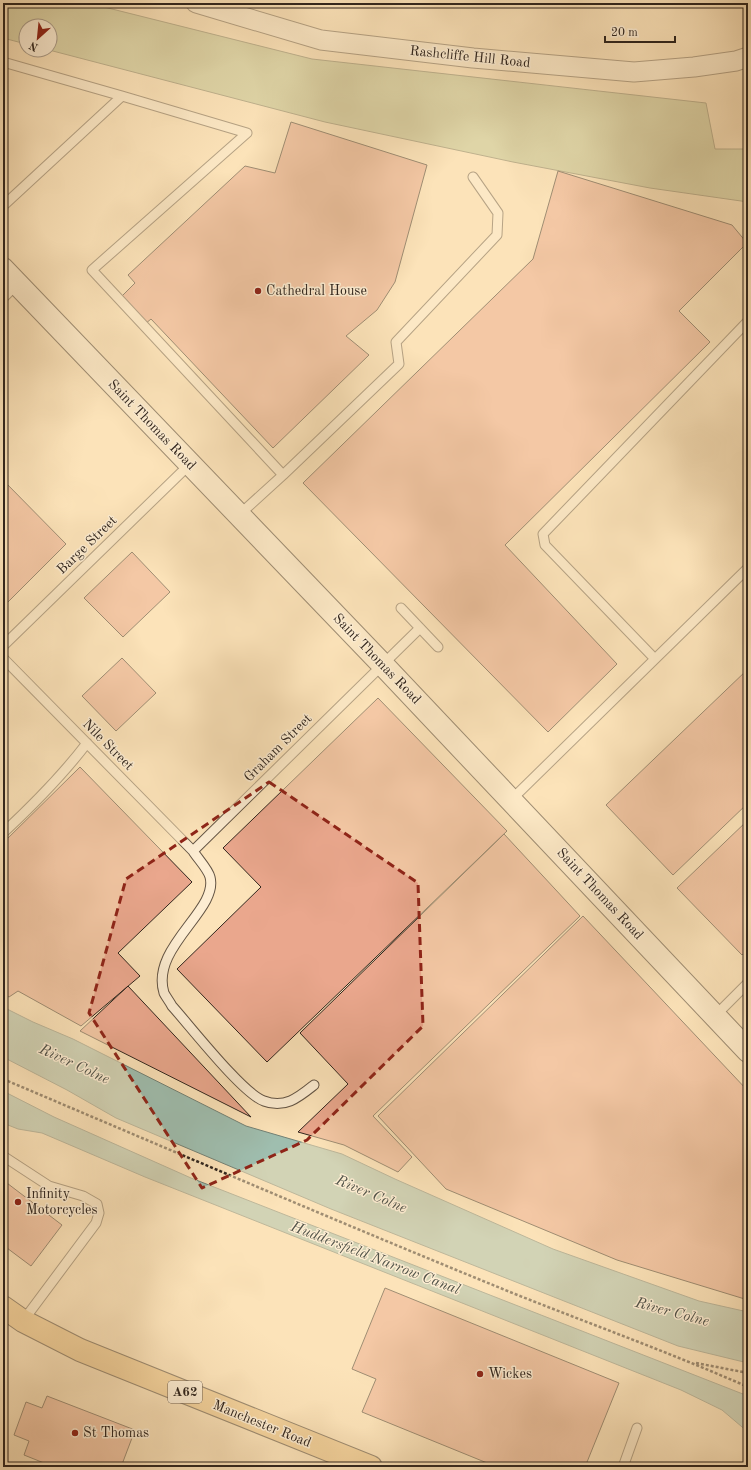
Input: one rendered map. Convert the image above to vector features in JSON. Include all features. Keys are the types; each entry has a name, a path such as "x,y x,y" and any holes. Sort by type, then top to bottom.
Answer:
{"main road":[{"name":"Saint Thomas Road","path":"8,284 190,464 383,665 748,1051"},
{"name":"Manchester Road","path":"3,1307 23,1321 80,1350 371,1467"}],"street":[{"name":"Rashcliffe Hill Road","path":"196,3 321,40 473,58 634,72 694,68 736,62 748,57"}],"lane":[{"path":"3,62 247,133 92,270 283,475"},
{"path":"3,206 122,96"},
{"path":"239,515 399,364 396,342 497,235 498,212 472,178"},
{"path":"655,659 545,545 543,534 748,321"},
{"name":"Barge Street","path":"3,646 190,464"},
{"path":"511,800 748,568"},
{"path":"401,608 438,647"},
{"name":"Graham Street","path":"193,851 420,628"},
{"name":"Nile Street","path":"3,658 193,851 210,877 209,893 171,950 162,974 164,993 172,1006 246,1089 264,1101 281,1103 294,1101 314,1085"},
{"path":"3,833 53,783 87,743"},
{"path":"715,1016 748,983"},
{"path":"3,1156 49,1186 83,1196 97,1204 99,1213 96,1223 23,1321"},
{"path":"623,1467 637,1428"}],"path":[{"path":"3,1079 258,1188 516,1294 690,1362 748,1387"},
{"path":"690,1362 748,1373"}],"highlighted area":[{"path":"269,782 418,883 423,1026 307,1140 202,1188 89,1013 126,879"}],"green space":[{"path":"3,3 88,3 312,59 706,103 715,149 748,149 748,202 650,188 513,162 325,122 58,52 58,18 18,18 18,42 3,38"}],"water":[{"name":"River Colne","path":"3,1007 73,1039 246,1126 342,1154 553,1249 699,1301 748,1312 748,1363 678,1346 331,1209 116,1118 67,1090 3,1057"},
{"name":"Huddersfield Narrow Canal","path":"3,1091 54,1117 191,1178 748,1396 748,1432 722,1410 681,1390 145,1177 42,1133 18,1129 3,1123"}],"building":[{"name":"Cathedral House","path":"291,122 427,165 395,282 377,310 346,336 369,355 273,448 151,319 145,324 119,299 135,283 128,275 245,166 275,173"},
{"path":"558,171 732,225 747,243 679,311 710,342 505,545 617,664 548,732 303,483 533,259"},
{"path":"3,480 66,544 3,607"},
{"path":"132,552 170,592 123,637 84,598"},
{"path":"122,658 156,693 116,731 82,696"},
{"path":"748,669 748,803 673,875 606,805"},
{"path":"378,698 507,831 267,1062 177,969 261,887 223,848"},
{"path":"80,767 192,882 118,953 140,976 81,1026 18,991 9,997 3,994 3,843"},
{"path":"748,820 748,949 742,955 677,888"},
{"path":"504,834 580,916 373,1116 412,1157 398,1172 344,1145 298,1132 348,1084 300,1033"},
{"path":"583,916 748,1091 748,1300 617,1260 446,1189 378,1116"},
{"path":"128,986 251,1117 80,1031"},
{"name":"Infinity Motorcycles","path":"3,1180 62,1225 31,1266 3,1245"},
{"name":"Wickes","path":"385,1288 619,1383 585,1467 497,1467 362,1412 376,1379 352,1369"},
{"name":"St Thomas","path":"47,1396 135,1430 121,1467 54,1467 24,1455 29,1441 14,1435 26,1402 42,1408"}],"place":[{"name":"Cathedral House","path":"258,291"},
{"name":"Infinity Motorcycles","path":"18,1202"},
{"name":"Wickes","path":"480,1374"},
{"name":"St Thomas","path":"75,1433"}]}
